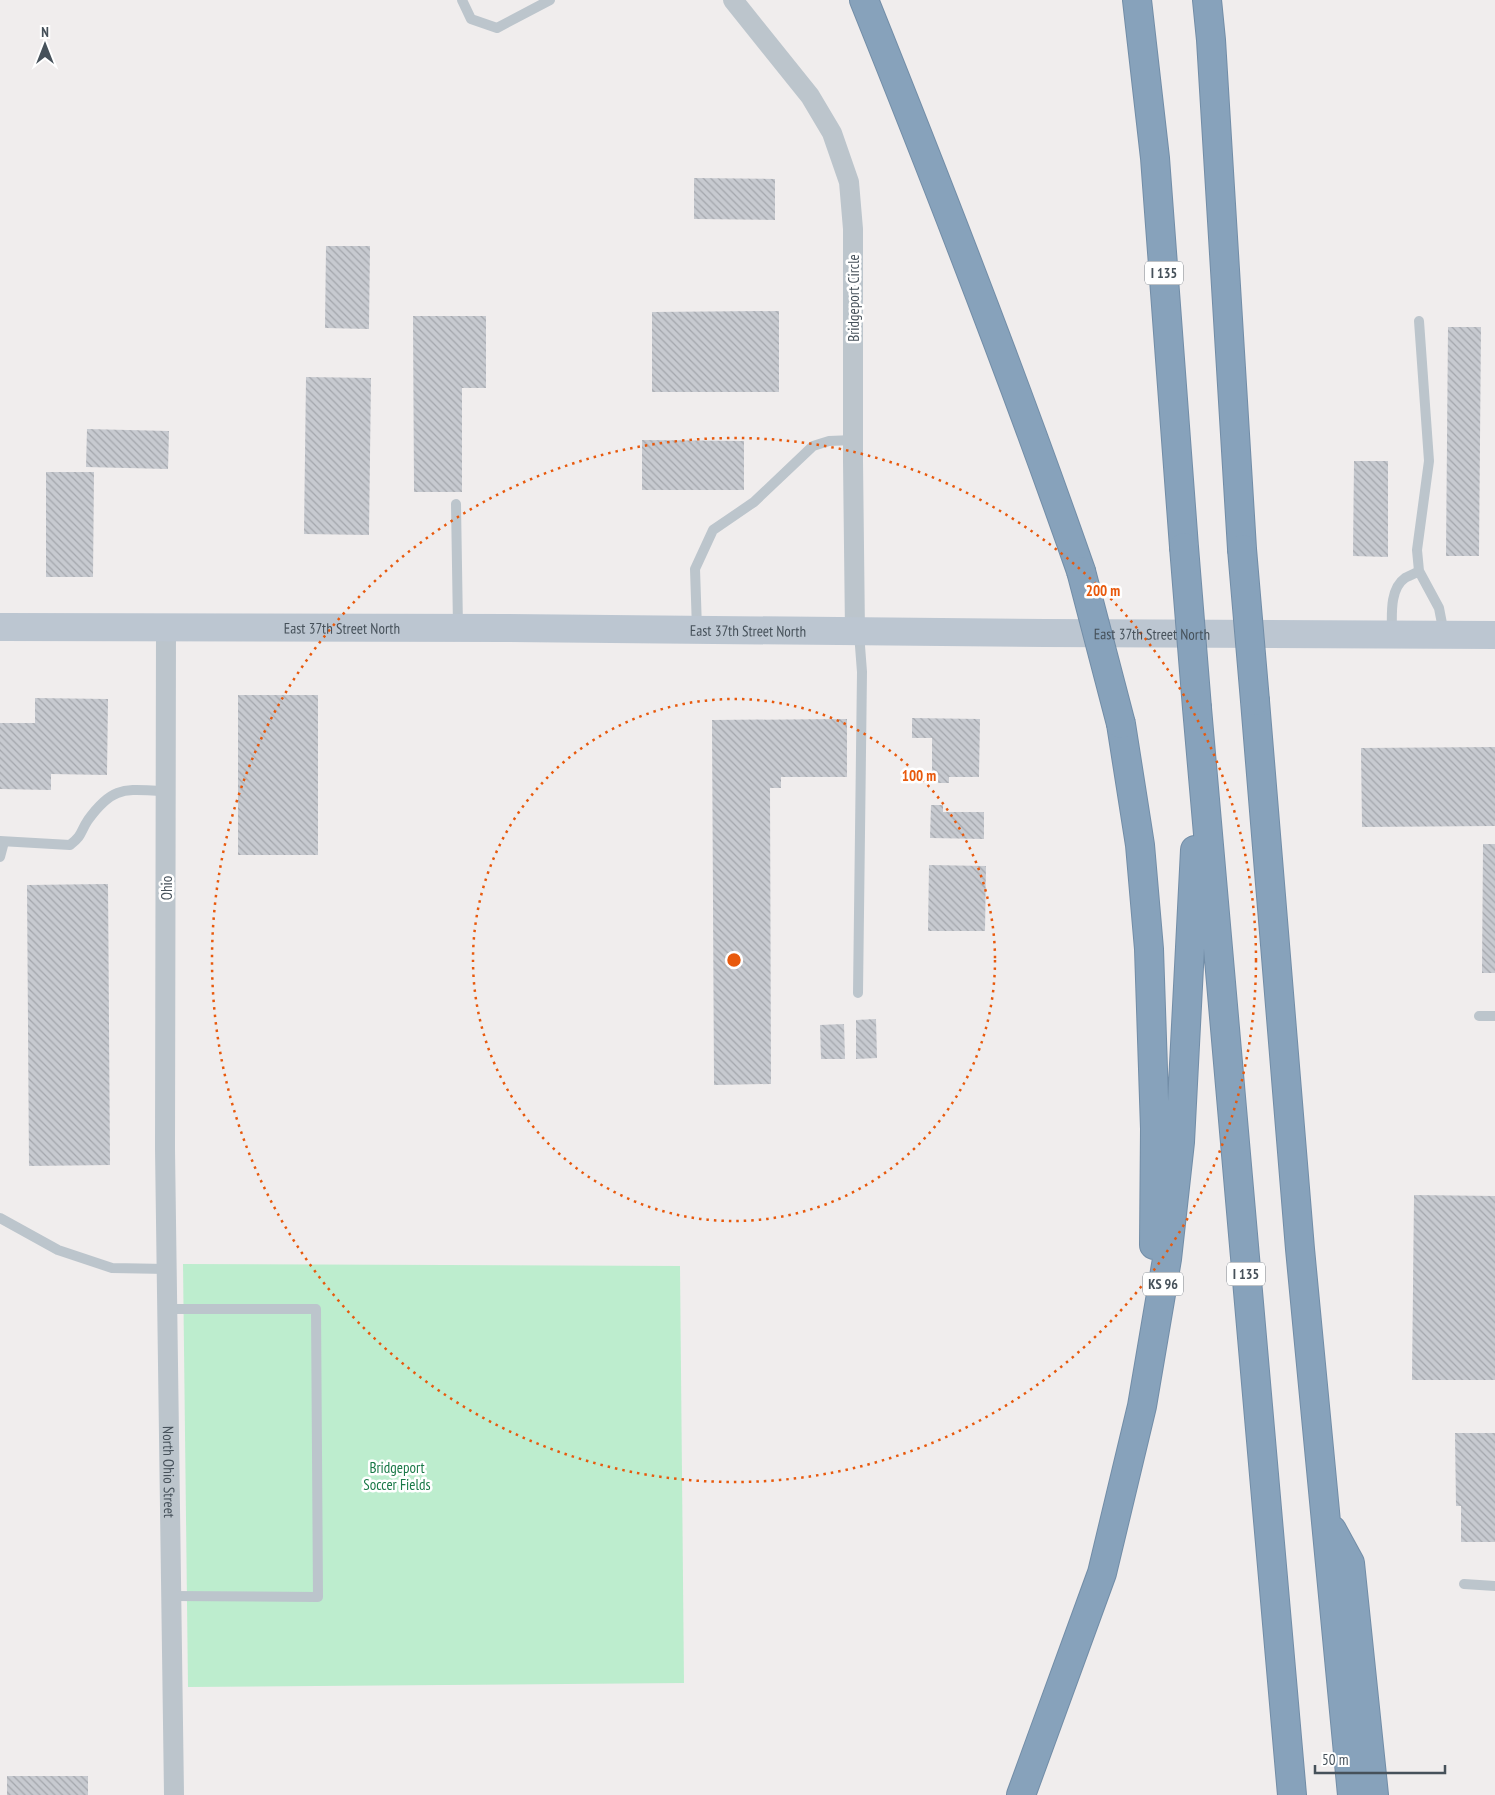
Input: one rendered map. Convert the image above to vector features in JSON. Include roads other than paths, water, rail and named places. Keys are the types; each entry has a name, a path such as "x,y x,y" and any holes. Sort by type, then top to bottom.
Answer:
{"highway":[{"path":"864,0 946,205 1035,439 1081,571 1121,724 1140,845 1149,949 1155,1129 1153,1222 1155,1330"},
{"name":"I 135","path":"1138,0 1155,158 1200,754 1292,1795"},
{"path":"1207,0 1242,549 1300,1249 1352,1795"},
{"path":"1211,0 1211,40"},
{"name":"KS 96","path":"1021,1795 1102,1573 1142,1406 1167,1259 1180,1142 1200,754"},
{"path":"1326,1520 1350,1563 1374,1795"}],"main road":[{"name":"East 37th Street North","path":"0,627 1495,635"}],"street":[{"name":"Bridgeport Circle","path":"733,0 810,96 832,133 849,182 853,229 853,440 857,632"},
{"name":"Ohio","path":"165,1149 166,628"},
{"name":"North Ohio Street","path":"165,1149 174,1795"}],"lane":[{"path":"462,0 472,19 497,28 550,0"},
{"path":"1419,321 1428,461 1418,550 1419,571 1439,608 1444,635"},
{"path":"697,630 695,569 713,530 754,502 814,446 829,441 853,440"},
{"path":"456,504 458,628"},
{"path":"1392,635 1396,588 1403,579 1419,571"},
{"path":"857,632 862,672 858,993"},
{"path":"0,857 2,841 70,845 80,837 87,822 106,798 124,790 166,791"},
{"path":"1479,1016 1495,1016"},
{"path":"0,1218 58,1250 112,1268 167,1269"},
{"path":"168,1309 316,1309 318,1597 172,1596"},
{"path":"1464,1584 1495,1586"}],"park label":[{"name":"Bridgeport Soccer Fields","path":"397,1476"}]}
